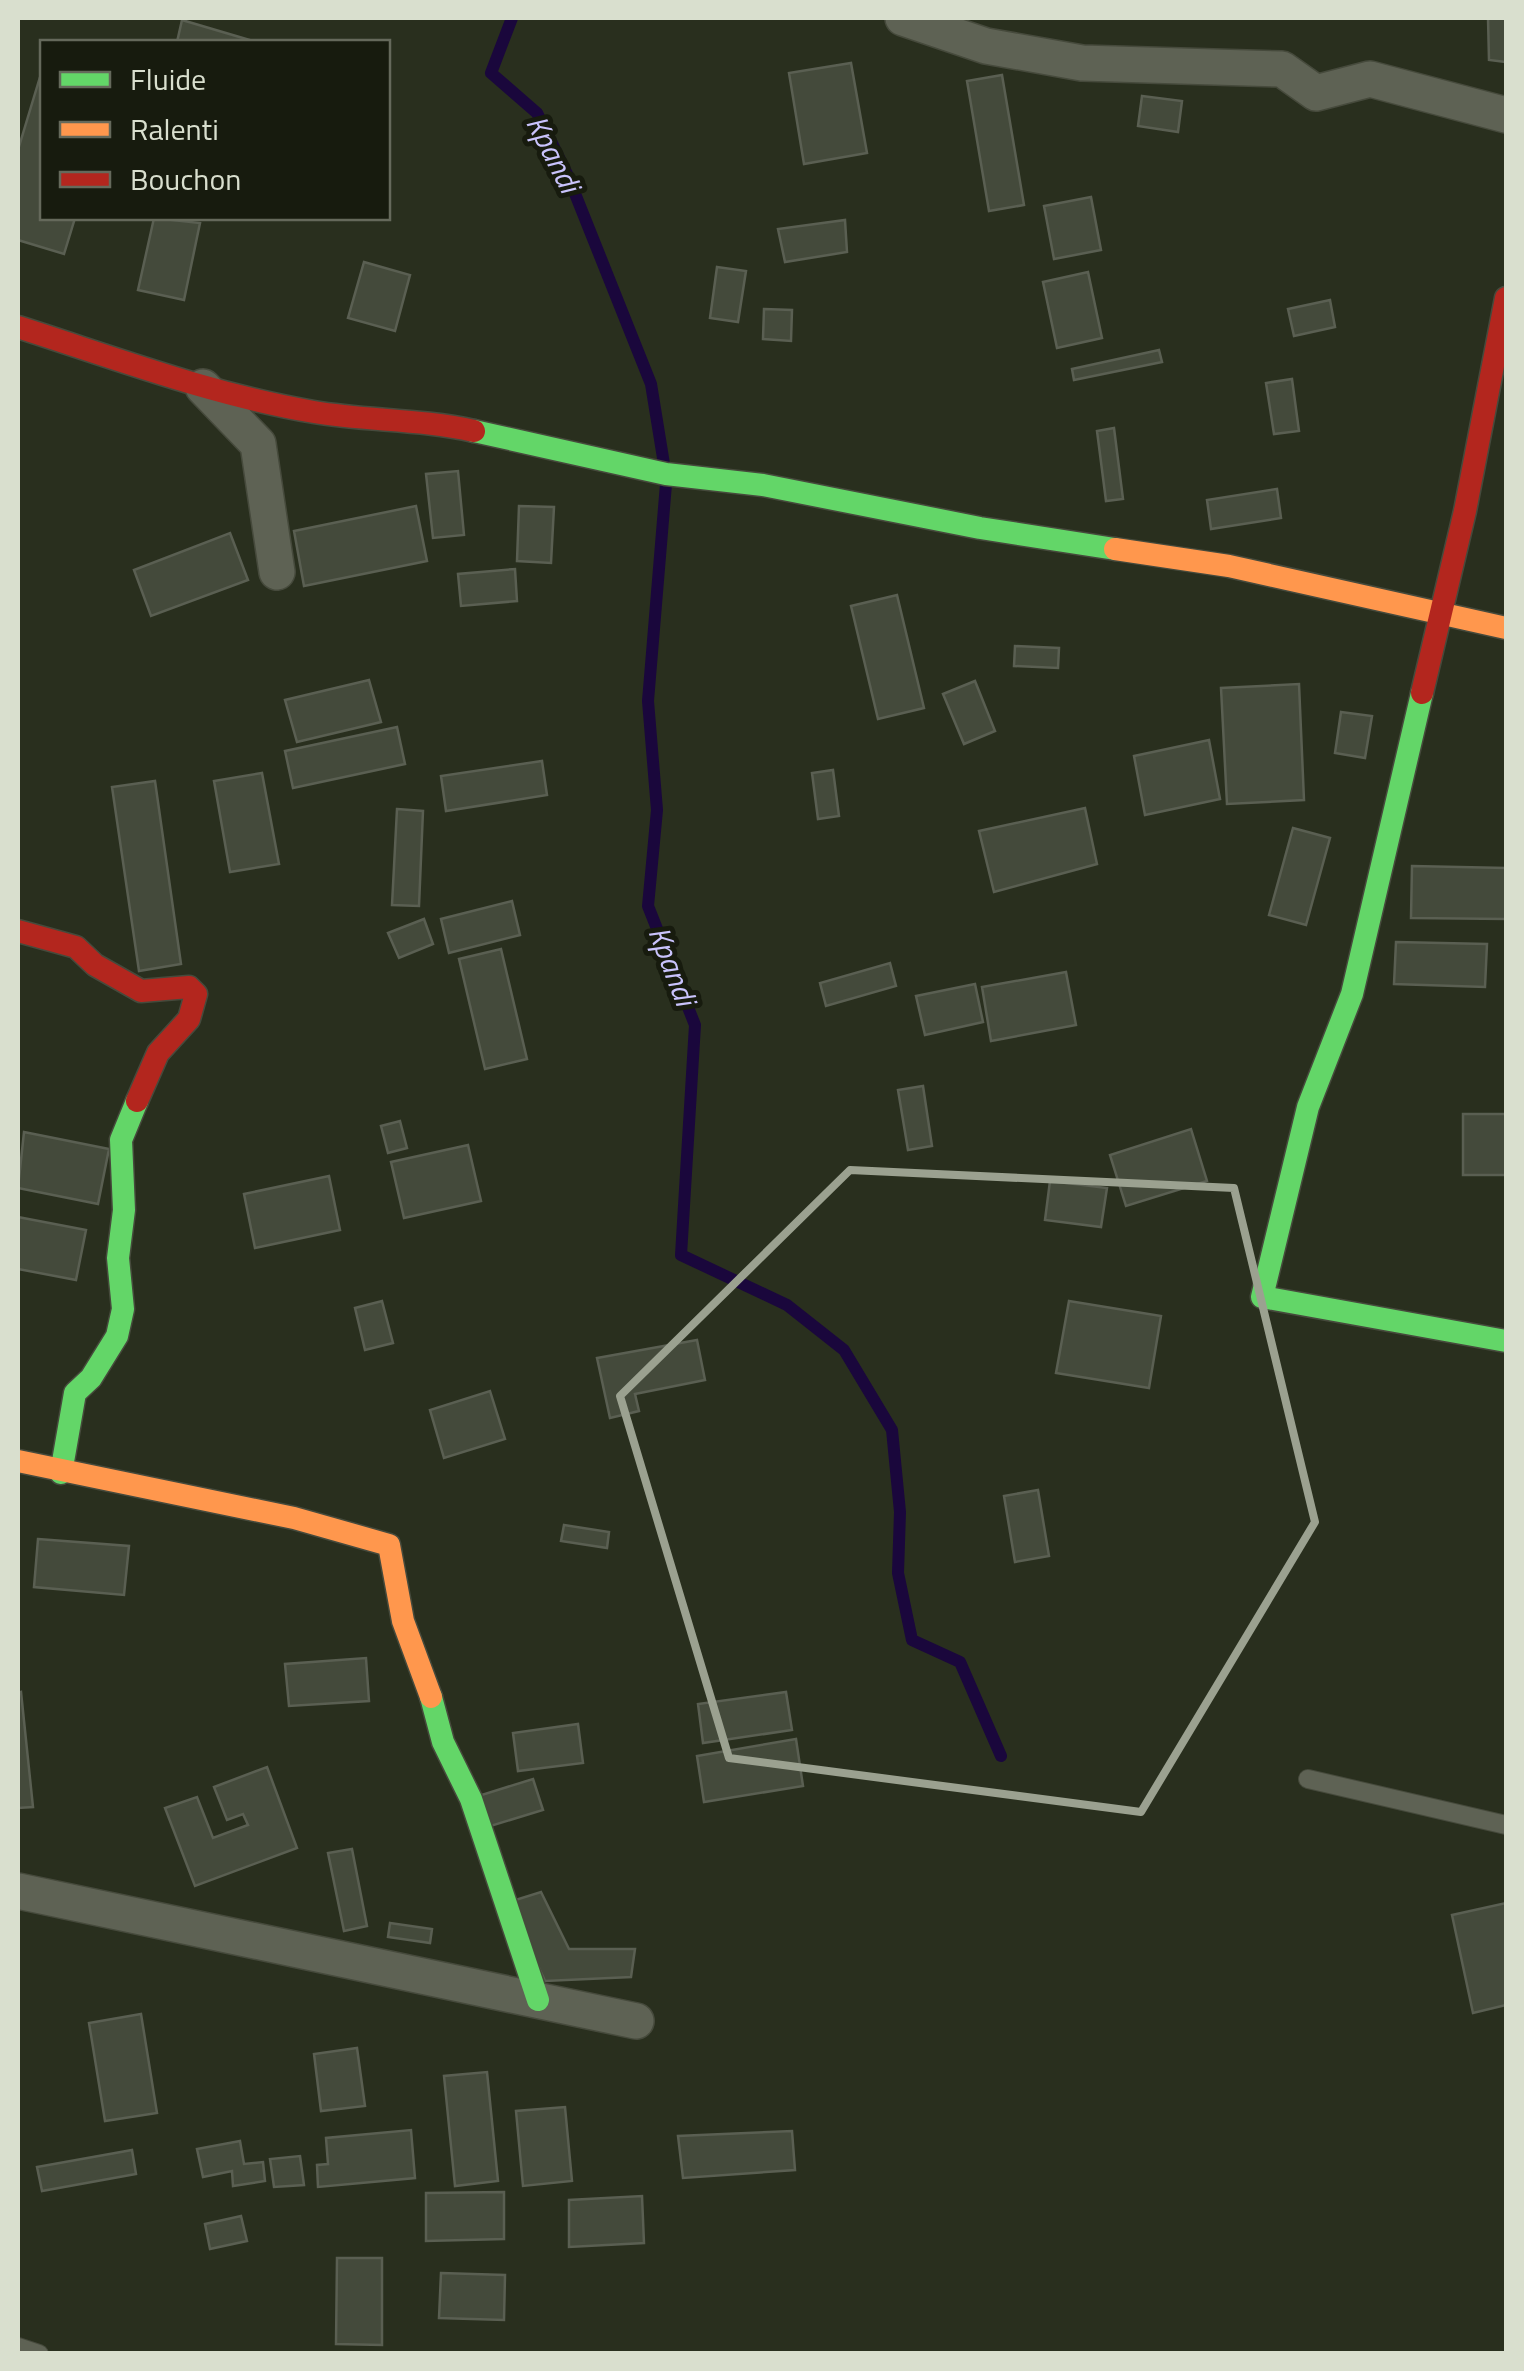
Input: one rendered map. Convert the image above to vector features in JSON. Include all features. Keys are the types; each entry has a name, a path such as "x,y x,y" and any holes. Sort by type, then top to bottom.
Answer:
{"street":[{"path":"901,19 986,46 1082,63 1282,70 1316,93 1370,78 1506,116"},
{"path":"1506,298 1441,611 1352,994 1308,1107 1262,1297 1506,1341"},
{"path":"18,326 202,386 315,412 441,424 666,474 763,484 980,528 1229,566 1506,628"},
{"path":"202,386 258,444 276,572"},
{"path":"18,931 76,947 96,965 141,991 189,987 196,994 189,1019 158,1053 142,1084 121,1140 124,1210 118,1258 123,1310 118,1336 92,1378 75,1393 61,1474"},
{"path":"18,1461 61,1474 294,1518 389,1545 403,1621 426,1677 443,1742 471,1799 538,2000"},
{"path":"18,1891 636,2021"}],"lane":[{"path":"1308,1779 1506,1825"},
{"path":"18,2347 39,2354"}],"highlighted area":[{"path":"850,1170 1234,1188 1315,1522 1141,1812 729,1758 620,1396"}],"building":[{"path":"1488,18 1506,18 1506,62 1489,60"},
{"path":"182,20 250,40 177,40"},
{"path":"851,63 867,153 804,164 789,73"},
{"path":"1002,75 1024,205 989,211 967,81"},
{"path":"40,77 40,220 74,220 64,254 18,240 18,150"},
{"path":"1142,96 1182,101 1178,132 1138,126"},
{"path":"1091,197 1101,250 1054,259 1044,206"},
{"path":"154,220 200,223 184,300 138,290"},
{"path":"845,220 847,252 785,262 778,229"},
{"path":"364,262 410,275 395,331 348,318"},
{"path":"717,267 746,271 738,322 710,318"},
{"path":"1088,272 1102,338 1057,348 1043,282"},
{"path":"1330,300 1335,327 1294,336 1288,309"},
{"path":"764,309 792,310 791,341 763,339"},
{"path":"1159,350 1162,362 1074,380 1072,369"},
{"path":"1292,379 1299,431 1274,434 1266,383"},
{"path":"1114,428 1123,499 1106,501 1097,431"},
{"path":"458,471 464,535 433,538 426,474"},
{"path":"1277,489 1281,518 1211,529 1207,500"},
{"path":"416,506 427,561 304,586 294,531"},
{"path":"519,506 554,507 551,563 517,561"},
{"path":"230,533 248,580 151,616 134,570"},
{"path":"515,569 517,601 461,606 458,574"},
{"path":"897,595 924,708 878,719 851,606"},
{"path":"1015,646 1059,648 1058,668 1014,666"},
{"path":"369,680 381,722 297,742 285,700"},
{"path":"975,681 995,731 964,744 943,694"},
{"path":"1299,684 1304,800 1227,804 1221,688"},
{"path":"1341,712 1372,716 1365,758 1335,753"},
{"path":"397,727 405,764 293,788 285,751"},
{"path":"1209,740 1220,799 1145,815 1134,756"},
{"path":"542,761 547,795 446,811 441,776"},
{"path":"833,770 839,816 818,819 812,773"},
{"path":"262,773 279,864 230,872 214,781"},
{"path":"155,781 181,964 139,971 112,787"},
{"path":"1085,808 1097,864 994,892 979,831"},
{"path":"397,809 423,811 419,906 392,905"},
{"path":"1293,828 1330,838 1306,925 1269,915"},
{"path":"1412,866 1506,868 1506,919 1411,918"},
{"path":"512,901 520,935 449,953 441,919"},
{"path":"424,919 433,944 399,958 388,933"},
{"path":"1396,942 1487,944 1485,987 1394,984"},
{"path":"501,949 527,1059 485,1069 459,959"},
{"path":"890,963 896,986 826,1006 820,983"},
{"path":"1066,972 1076,1025 991,1041 982,987"},
{"path":"975,984 983,1022 925,1035 916,996"},
{"path":"923,1086 932,1146 908,1150 898,1090"},
{"path":"1463,1114 1506,1114 1506,1175 1463,1175"},
{"path":"400,1121 407,1148 388,1153 381,1126"},
{"path":"1191,1129 1207,1181 1126,1206 1110,1155"},
{"path":"24,1132 109,1149 98,1204 18,1188"},
{"path":"468,1145 481,1201 404,1218 391,1162"},
{"path":"329,1176 340,1230 255,1248 244,1194"},
{"path":"1050,1181 1107,1188 1101,1227 1045,1220"},
{"path":"18,1217 86,1230 76,1280 18,1269"},
{"path":"382,1301 393,1343 365,1350 355,1308"},
{"path":"1069,1301 1161,1316 1149,1388 1056,1373"},
{"path":"697,1340 705,1380 635,1394 639,1411 610,1418 597,1358"},
{"path":"490,1391 505,1439 444,1458 430,1410"},
{"path":"1038,1490 1049,1556 1015,1562 1004,1496"},
{"path":"564,1525 609,1532 607,1548 561,1541"},
{"path":"38,1539 129,1546 124,1595 34,1587"},
{"path":"366,1658 369,1701 289,1706 285,1664"},
{"path":"21,1692 33,1807 18,1808 18,1693"},
{"path":"786,1692 792,1730 703,1743 698,1704"},
{"path":"578,1724 583,1763 518,1771 513,1733"},
{"path":"796,1739 803,1786 704,1802 697,1756"},
{"path":"267,1767 297,1848 195,1886 165,1808 197,1797 213,1838 248,1825 243,1814 227,1820 214,1787"},
{"path":"533,1779 543,1810 484,1828 475,1797"},
{"path":"352,1849 367,1926 344,1931 328,1853"},
{"path":"541,1892 569,1949 635,1949 631,1977 545,1981 509,1902"},
{"path":"1506,1903 1506,2005 1473,2013 1452,1915"},
{"path":"390,1923 432,1929 430,1943 388,1937"},
{"path":"141,2014 157,2113 105,2121 89,2023"},
{"path":"357,2048 365,2106 321,2111 314,2054"},
{"path":"487,2072 498,2181 455,2186 444,2076"},
{"path":"565,2107 572,2181 523,2186 516,2111"},
{"path":"411,2130 415,2178 318,2187 317,2165 328,2164 326,2138"},
{"path":"792,2131 795,2170 683,2178 678,2136"},
{"path":"240,2141 244,2164 263,2162 265,2181 233,2186 232,2171 203,2177 197,2149"},
{"path":"132,2150 136,2174 42,2191 37,2167"},
{"path":"300,2156 304,2185 274,2187 270,2159"},
{"path":"504,2192 504,2239 426,2241 426,2193"},
{"path":"642,2196 644,2243 569,2247 569,2200"},
{"path":"241,2216 247,2241 210,2249 205,2224"},
{"path":"337,2258 382,2258 382,2345 336,2344"},
{"path":"441,2273 505,2275 504,2320 439,2318"}],"waterway":[{"name":"Kpandi","path":"512,18 491,73 537,113 568,176 651,384 664,464"},
{"name":"Kpandi","path":"666,484 648,701 657,810 648,906 695,1025 681,1255 787,1305 844,1350 892,1430 900,1512 898,1573 912,1640 960,1662 1001,1756"}],"traffic: fast":[{"path":"474,431 666,474 763,485 980,528 1115,549"},
{"path":"1422,693 1352,994 1308,1107 1262,1297 1506,1341"},
{"path":"61,1473 75,1393 91,1378 117,1336 123,1309 118,1258 124,1210 121,1140 137,1101"},
{"path":"431,1697 443,1742 471,1799 538,2000"}],"traffic: slow":[{"path":"1115,549 1229,566 1506,628"},
{"path":"18,1461 294,1518 389,1545 403,1621 431,1697"}],"traffic: jam":[{"path":"1422,693 1465,511 1506,298"},
{"path":"18,327 164,375 276,405 474,431"},
{"path":"18,931 76,947 95,965 141,991 189,987 196,994 189,1019 158,1053 137,1101"}]}
